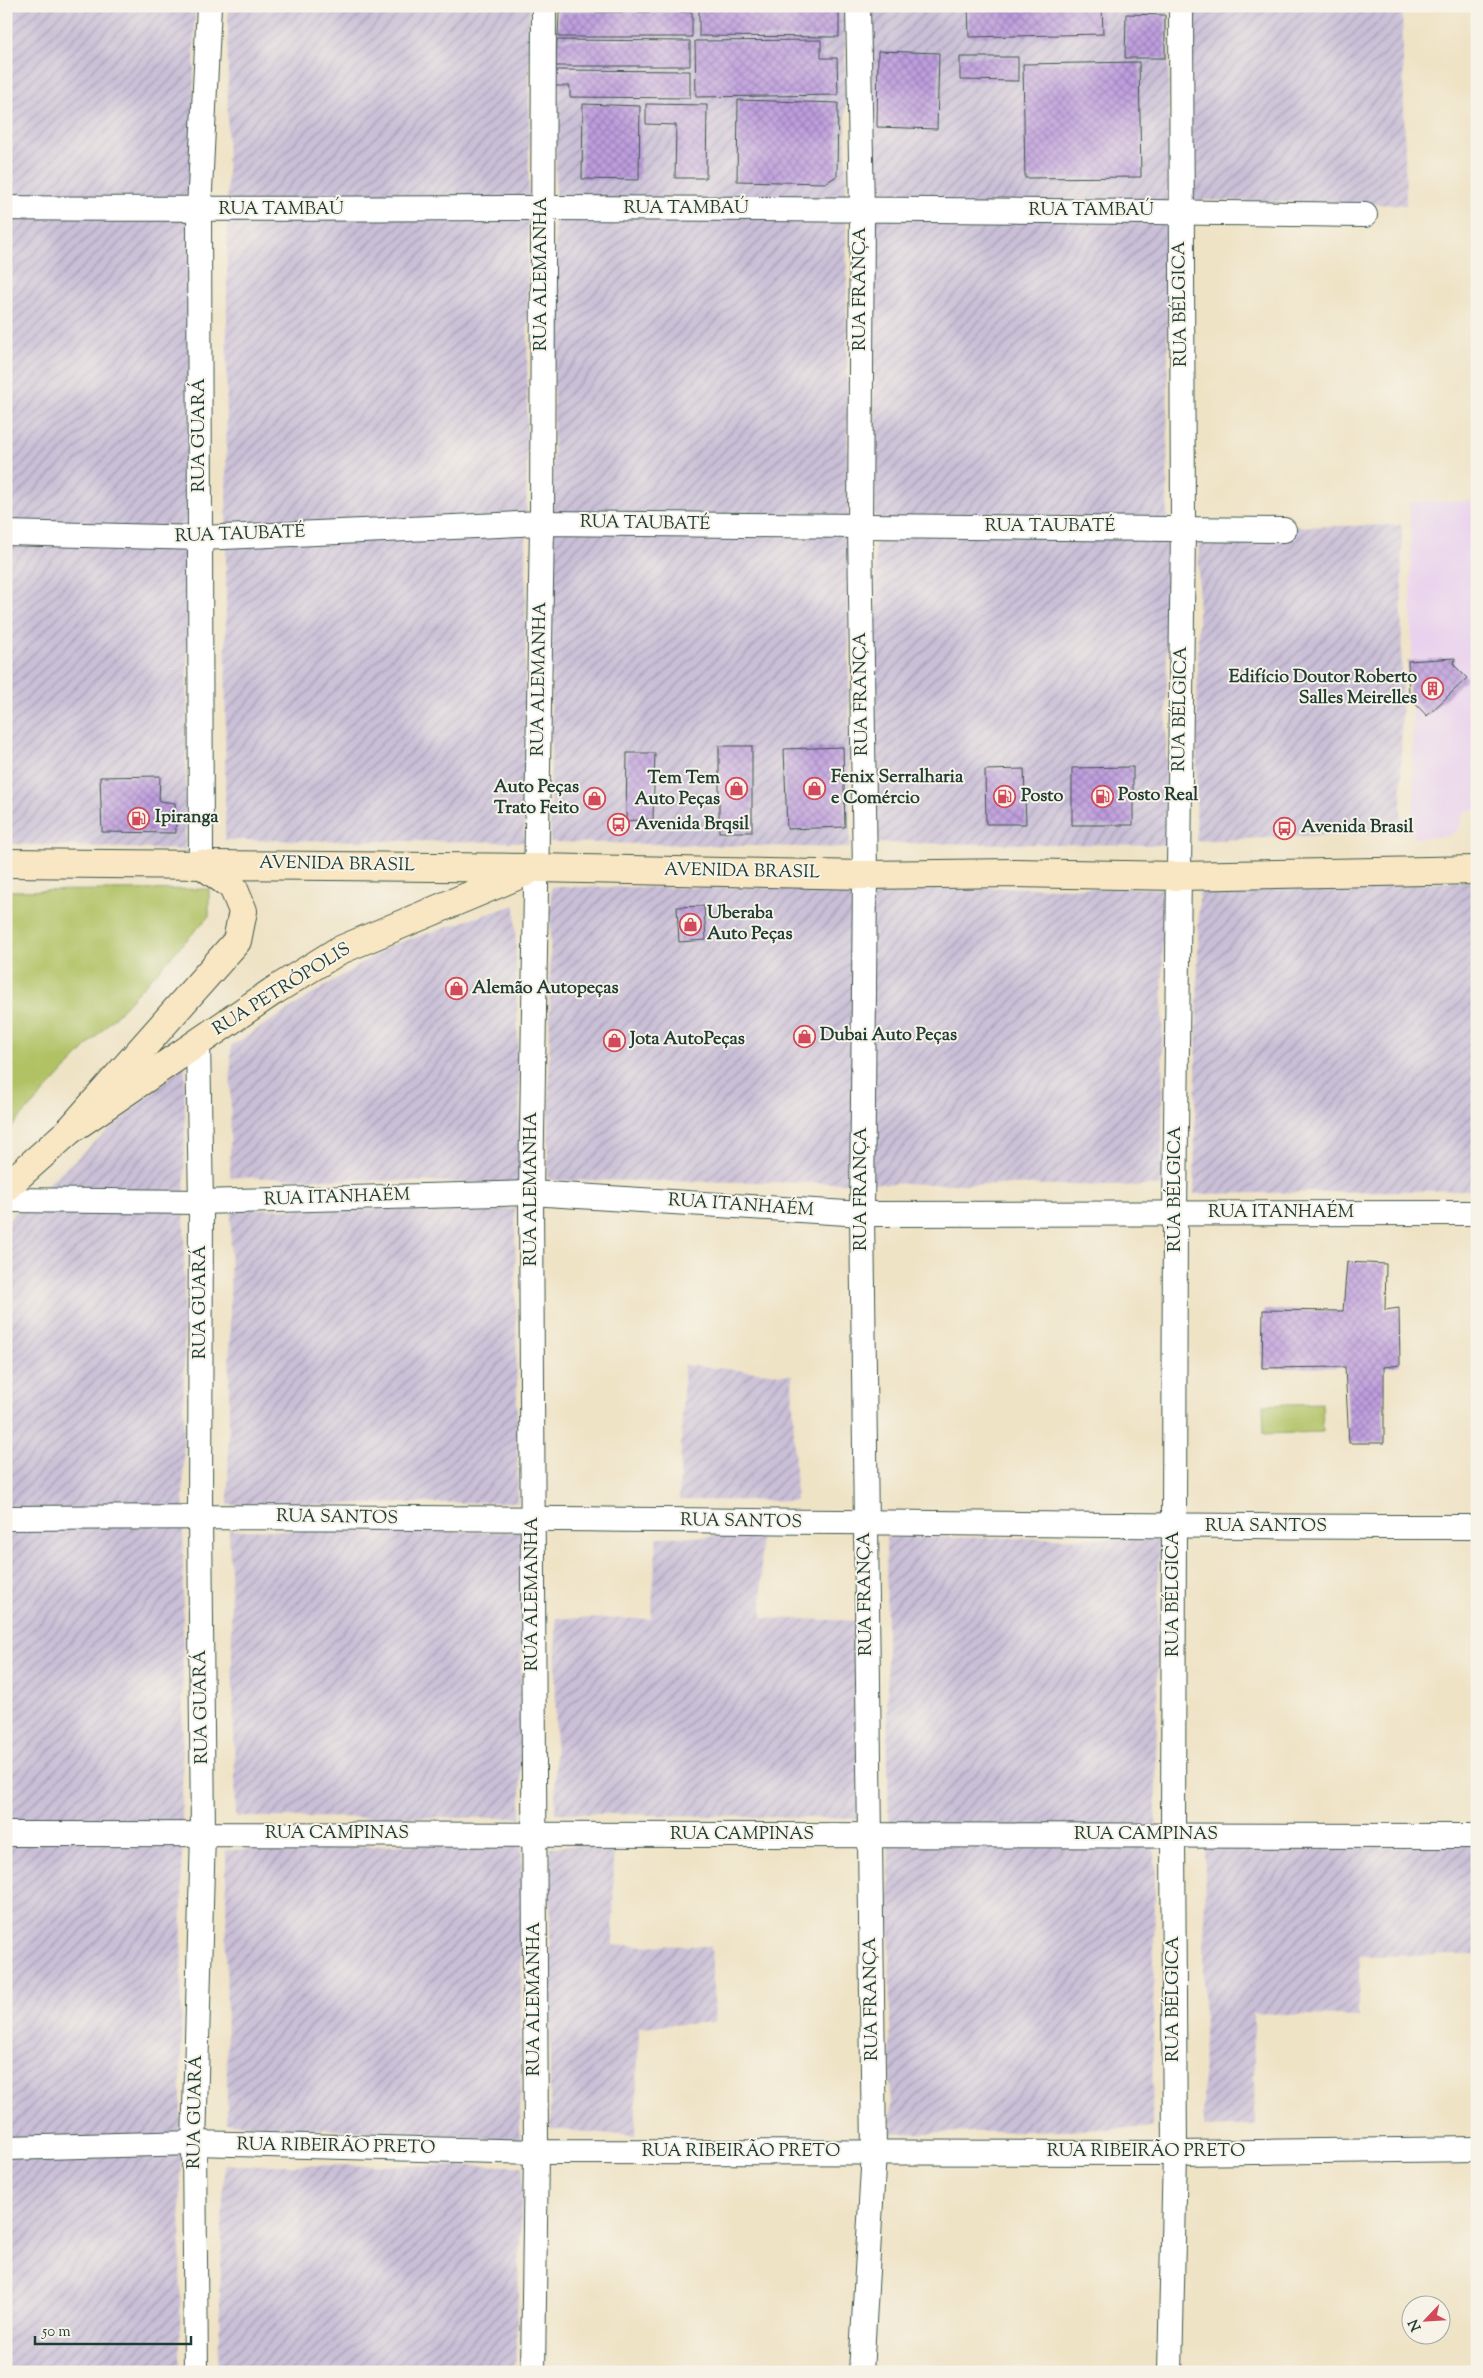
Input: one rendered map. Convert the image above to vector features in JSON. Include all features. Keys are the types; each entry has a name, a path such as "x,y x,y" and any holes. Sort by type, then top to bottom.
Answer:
{"main road":[{"name":"AVENIDA BRASIL","path":"6,863 537,868 865,875 1013,873 1179,876 1477,870"},
{"name":"RUA PETRÓPOLIS","path":"6,1187 70,1130 237,940 243,911 233,887 201,864"},
{"name":"RUA PETRÓPOLIS","path":"70,1130 338,951 537,868"}],"street":[{"name":"RUA GUARÁ","path":"201,864 199,210 209,6"},
{"name":"RUA ALEMANHA","path":"533,2372 536,2152 531,1193 542,523 544,6"},
{"name":"RUA FRANÇA","path":"858,6 862,210 860,527 865,875 862,1214 874,2152 861,2372"},
{"name":"RUA BÉLGICA","path":"1170,2372 1174,2153 1175,1213 1183,527 1180,6"},
{"name":"RUA TAMBAÚ","path":"6,208 199,210 543,208 1365,215"},
{"name":"RUA TAUBATÉ","path":"6,533 201,538 542,523 860,527 1183,527 1284,530"},
{"name":"RUA GUARÁ","path":"196,2372 194,2143 203,1834 200,1516 201,1202 198,1043"},
{"name":"RUA ITANHAÉM","path":"6,1200 201,1202 531,1193 862,1214 1477,1213"},
{"name":"RUA SANTOS","path":"6,1518 200,1516 1175,1527 1477,1527"},
{"name":"RUA CAMPINAS","path":"6,1834 1477,1836"},
{"name":"RUA RIBEIRÃO PRETO","path":"6,2148 194,2143 536,2152 1174,2153 1477,2149"}],"shaded area":[{"path":"6,6 195,6 185,850 6,844"},
{"path":"228,6 530,6 524,842 225,840"},
{"path":"557,6 845,6 850,848 550,842"},
{"path":"871,6 1169,6 1166,845 877,843"},
{"path":"1191,6 1402,6 1406,205 1191,200"},
{"path":"1477,501 1477,810 1463,812 1460,828 1449,836 1414,838 1410,502"},
{"path":"1402,525 1401,832 1196,841 1199,528"},
{"path":"1477,881 1477,1190 1194,1194 1199,890"},
{"path":"551,887 1163,888 1162,1186 548,1180"},
{"path":"515,905 521,1184 230,1177 231,1046 389,946"},
{"path":"185,1064 180,2372 6,2372 6,1223 18,1209"},
{"path":"231,1209 515,1209 518,1502 228,1505"},
{"path":"684,1365 792,1375 796,1501 679,1500"},
{"path":"229,1530 521,1532 521,1818 236,1817"},
{"path":"760,1536 763,1618 866,1621 869,1819 555,1813 556,1618 651,1619 657,1537"},
{"path":"886,1537 1159,1539 1152,2128 891,2134"},
{"path":"522,1842 520,2141 227,2123 226,1850"},
{"path":"1477,1842 1477,1955 1359,1956 1359,2017 1253,2013 1255,2125 1203,2127 1205,1843"},
{"path":"614,1844 613,1945 711,1946 715,2022 639,2027 635,2136 550,2129 550,1847"},
{"path":"224,2165 523,2166 515,2372 218,2372"}],"green space":[{"path":"209,889 209,916 6,1133 6,891"},
{"path":"1322,1403 1323,1432 1264,1434 1263,1405"}],"building":[{"path":"699,6 839,6 839,37 699,36"},
{"path":"968,6 1102,6 1103,34 969,37"},
{"path":"559,12 692,12 692,37 558,37"},
{"path":"1126,14 1165,15 1165,58 1125,58"},
{"path":"557,40 690,41 690,66 556,66"},
{"path":"821,40 821,58 837,58 838,95 696,97 695,41"},
{"path":"878,51 939,53 937,129 877,127"},
{"path":"960,57 1018,57 1018,81 960,80"},
{"path":"1139,62 1141,177 1025,178 1023,64"},
{"path":"554,70 690,71 690,98 570,97 570,86 554,86"},
{"path":"738,100 838,103 837,176 825,183 737,181"},
{"path":"583,104 640,106 639,180 582,179"},
{"path":"646,104 707,105 706,178 675,178 676,125 646,124"},
{"name":"Edifício Doutor Roberto Salles Meirelles","path":"1455,658 1454,665 1467,678 1427,716 1409,697 1408,661"},
{"name":"Tem Tem Auto Peças","path":"719,746 752,746 752,832 719,832"},
{"name":"Fenix Serralharia e Comércio","path":"843,747 845,827 787,829 784,749"},
{"path":"627,753 655,753 653,819 626,821"},
{"name":"Posto Real","path":"1133,767 1133,825 1072,825 1072,768"},
{"name":"Posto","path":"1024,769 1026,824 986,824 985,770"},
{"name":"Ipiranga","path":"160,776 159,801 175,803 176,833 102,832 100,777"},
{"name":"Uberaba Auto Peças","path":"704,906 706,940 679,942 677,907"},
{"path":"1347,1262 1386,1264 1385,1310 1399,1308 1400,1365 1384,1367 1384,1443 1349,1443 1345,1367 1262,1368 1263,1310 1343,1311"}],"place":[{"name":"Edifício Doutor Roberto Salles Meirelles","path":"1433,688"},
{"name":"Fenix Serralharia e Comércio","path":"815,788"},
{"name":"Tem Tem Auto Peças","path":"736,789"},
{"name":"Posto Real","path":"1102,796"},
{"name":"Posto","path":"1005,797"},
{"name":"Auto Peças Trato Feito","path":"595,798"},
{"name":"Ipiranga","path":"139,818"},
{"name":"Avenida Brqsil","path":"619,825"},
{"name":"Avenida Brasil","path":"1285,828"},
{"name":"Uberaba Auto Peças","path":"691,924"},
{"name":"Alemão Autopeças","path":"456,989"},
{"name":"Dubai Auto Peças","path":"804,1036"},
{"name":"Jota AutoPeças","path":"614,1040"}]}
